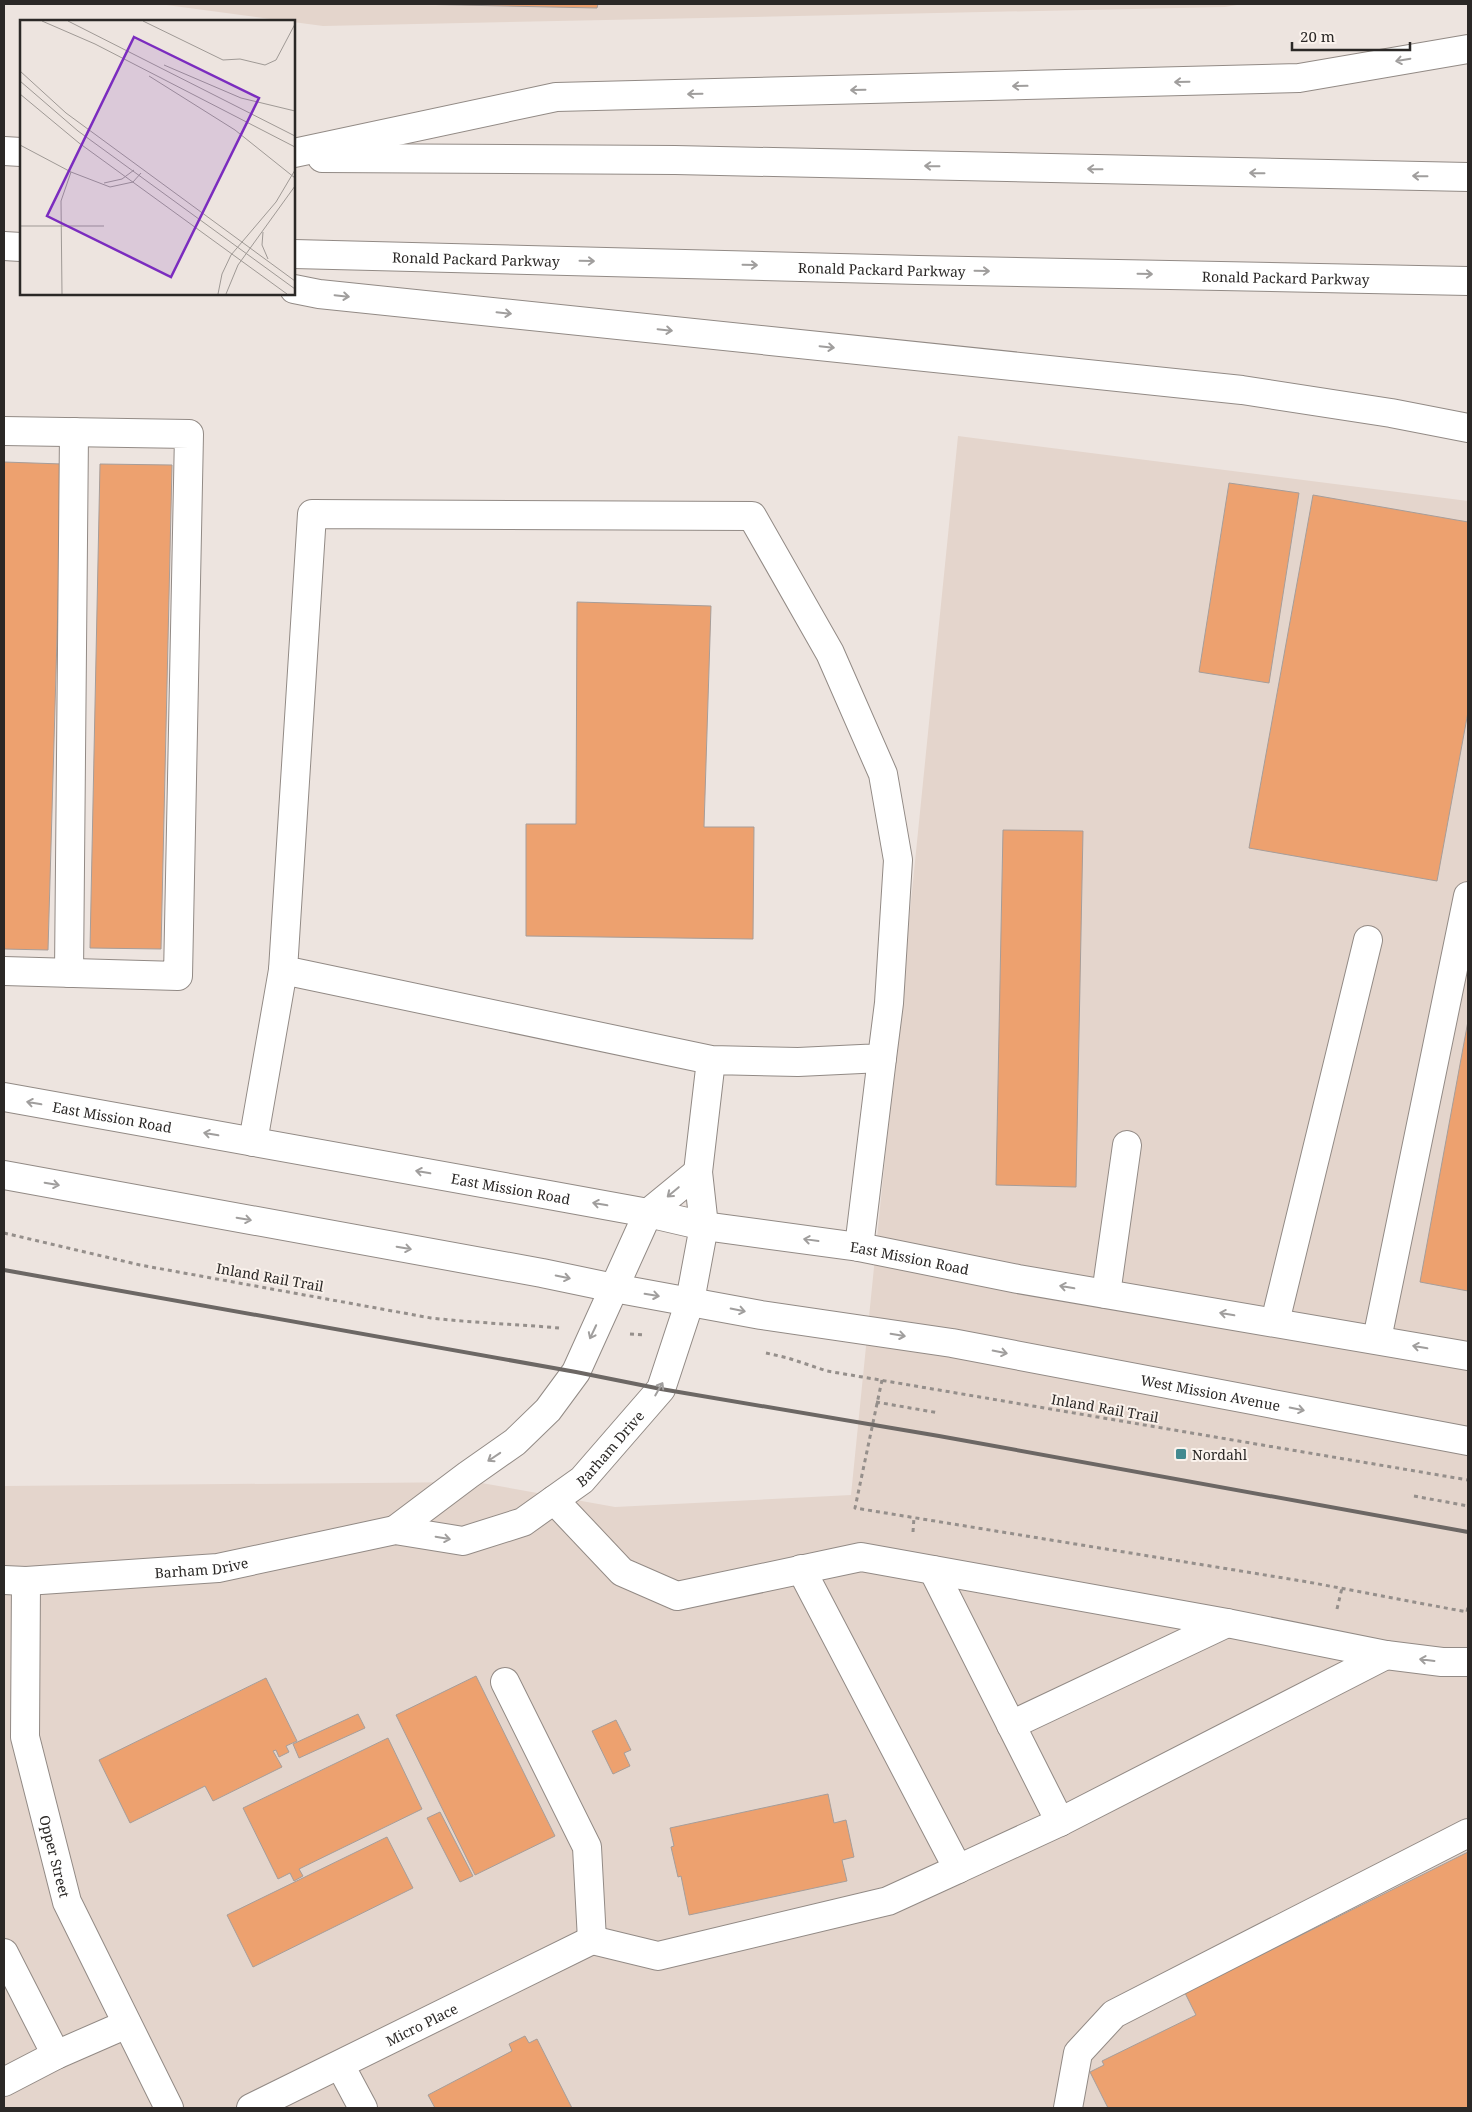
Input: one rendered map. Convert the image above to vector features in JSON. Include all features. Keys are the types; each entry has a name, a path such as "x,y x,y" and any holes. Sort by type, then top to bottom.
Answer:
{"main road":[{"path":"295,153 556,97 1299,78 1468,49"},
{"path":"4,151 20,152"},
{"path":"295,158 685,160 1468,178"},
{"path":"4,246 20,247"},
{"name":"Ronald Packard Parkway","path":"295,254 918,270 1468,281"},
{"path":"295,289 319,294 1242,390 1468,428"},
{"path":"4,431 189,434 178,976 4,971"},
{"path":"69,973 74,432"},
{"path":"253,1142 283,970 312,514 752,516 830,653 883,774 898,860 889,1003 859,1247"},
{"path":"1377,1340 1468,896"},
{"path":"1275,1322 1368,940"},
{"path":"283,970 711,1060 798,1062 882,1058"},
{"name":"Barham Drive","path":"15,1581 218,1568 395,1530 463,1541 523,1522 582,1480 661,1388 690,1301 704,1226 698,1172 711,1060"},
{"name":"East Mission Road","path":"4,1097 648,1213 704,1226 859,1247 1018,1279 1106,1294"},
{"path":"1126,1145 1106,1294 1468,1356"},
{"path":"648,1213 698,1172"},
{"path":"4,1175 542,1272 614,1288 690,1301"},
{"name":"Barham Drive","path":"395,1530 515,1442 548,1410 576,1372 648,1213"},
{"name":"West Mission Avenue","path":"690,1301 761,1315 952,1343 1468,1442"},
{"path":"554,1500 622,1572 676,1596 861,1557 1227,1623 1386,1655 1442,1662 1468,1662"},
{"path":"801,1569 958,1868"},
{"path":"933,1570 1060,1822"},
{"name":"Opper Street","path":"15,1581 14,1700 67,1902 169,2108"},
{"path":"1011,1725 1227,1623"},
{"path":"505,1682 587,1847 592,1940 658,1956 888,1901 1060,1822 1386,1655"},
{"path":"1068,2108 1078,2053 1114,2014 1468,1833"},
{"name":"Micro Place","path":"251,2108 592,1940"},
{"path":"4,1953 56,2055"},
{"path":"4,2082 56,2055 127,2024"},
{"path":"340,2065 363,2108"}],"path":[{"name":"Inland Rail Trail","path":"4,1233 140,1265 431,1318 473,1323 677,1338"},
{"name":"Inland Rail Trail","path":"761,1351 827,1371 1468,1480"},
{"path":"882,1380 855,1508 1308,1582 1467,1612 1468,1606"},
{"path":"876,1402 939,1413"},
{"path":"1414,1496 1468,1506"}],"shaded area":[{"path":"159,4 1243,4 1225,7 323,26 295,22 295,20 278,20"},
{"path":"958,436 1468,501 1468,2108 4,2108 4,1486 476,1482 615,1507 851,1495"}],"building":[{"path":"412,4 598,4 597,8"},
{"path":"4,462 62,464 48,950 4,949"},
{"path":"100,464 172,465 161,949 90,948"},
{"path":"1229,483 1299,493 1269,683 1199,672"},
{"path":"1313,495 1468,522 1468,712 1437,881 1249,848"},
{"path":"577,602 711,606 704,827 754,827 753,939 526,936 526,824 576,824"},
{"path":"1003,830 1083,831 1076,1187 996,1185"},
{"path":"1468,1021 1468,1291 1420,1282"},
{"path":"476,1676 555,1836 475,1875 396,1715"},
{"path":"266,1678 297,1741 286,1746 289,1752 279,1757 276,1750 273,1751 282,1767 213,1801 205,1786 130,1823 99,1760"},
{"path":"358,1714 365,1728 299,1758 293,1744"},
{"path":"616,1720 631,1750 624,1753 630,1766 613,1774 592,1731"},
{"path":"388,1738 422,1809 299,1869 303,1876 294,1881 290,1873 278,1879 243,1808"},
{"path":"828,1794 834,1823 846,1820 854,1857 842,1860 847,1881 689,1915 681,1876 678,1877 671,1847 674,1846 670,1828"},
{"path":"440,1812 473,1876 460,1882 427,1818"},
{"path":"387,1837 413,1888 253,1967 227,1915"},
{"path":"1468,1852 1468,2106 1466,2108 1108,2108 1090,2072 1104,2065 1102,2061 1196,2015 1185,1993"},
{"path":"525,2036 529,2043 537,2039 572,2108 435,2108 428,2095 512,2051 509,2044"}],"railway":[{"path":"4,1270 1468,1532"}],"place":[{"name":"Nordahl","path":"1181,1454"}]}
